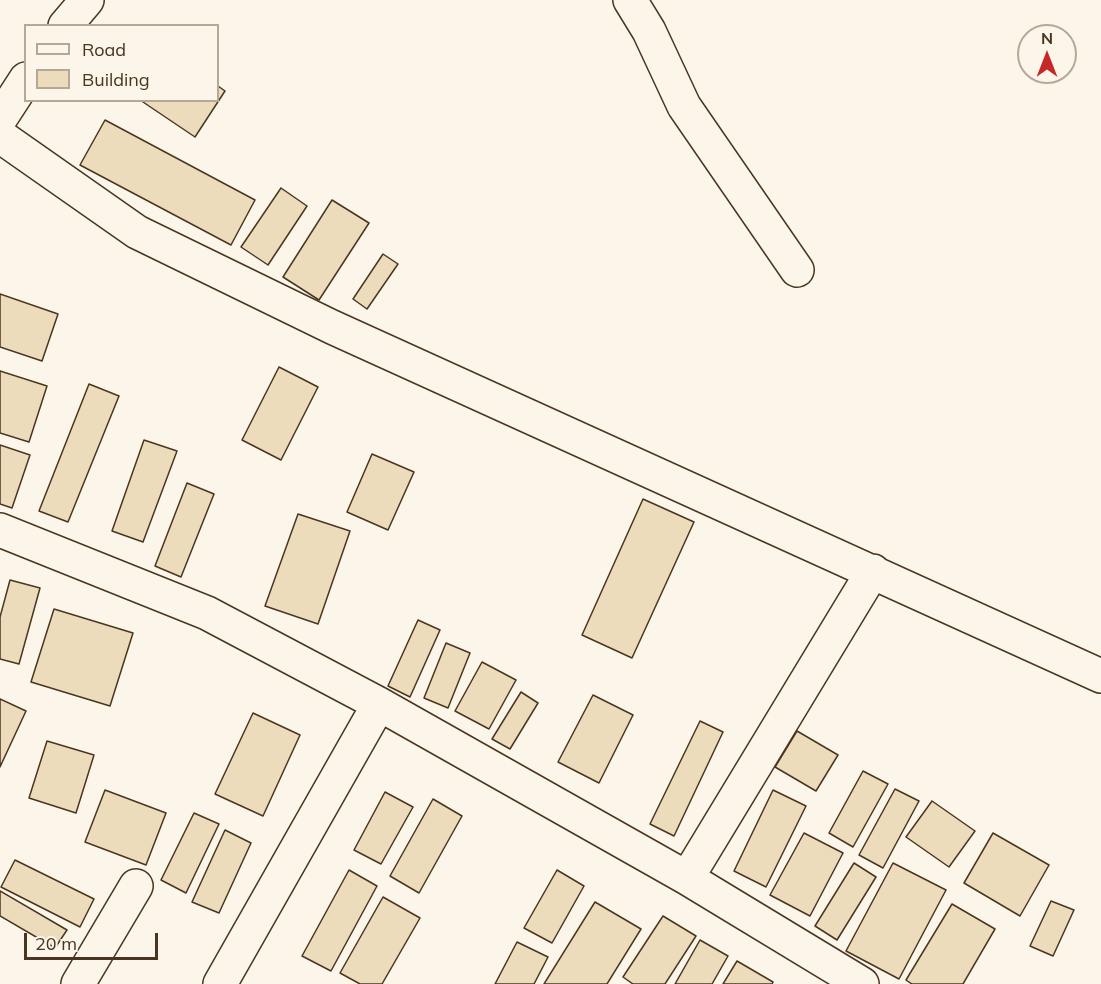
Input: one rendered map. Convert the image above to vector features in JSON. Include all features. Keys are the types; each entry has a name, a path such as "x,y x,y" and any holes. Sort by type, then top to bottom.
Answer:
{"street":[{"path":"67,24 87,0"},
{"path":"630,0 649,31 684,106 797,270"},
{"path":"0,119 24,82"},
{"path":"0,136 137,232 332,327 1101,676"},
{"path":"0,530 207,613 378,704 687,878 862,984"},
{"path":"687,878 873,571"},
{"path":"220,984 378,704"},
{"path":"78,984 136,886"}],"building":[{"path":"219,87 225,91 219,100"},
{"path":"143,102 218,102 195,137"},
{"path":"105,120 255,200 231,245 80,165"},
{"path":"281,188 307,206 268,265 241,247"},
{"path":"332,200 369,223 319,300 283,277"},
{"path":"383,254 398,264 367,309 353,299"},
{"path":"0,294 58,314 42,361 0,347"},
{"path":"279,367 318,387 281,460 242,440"},
{"path":"0,371 47,386 29,442 0,433"},
{"path":"89,384 119,396 68,522 39,511"},
{"path":"144,440 177,451 143,542 112,531"},
{"path":"0,445 30,455 12,508 0,504"},
{"path":"372,454 414,472 388,530 347,512"},
{"path":"187,483 214,494 181,577 155,566"},
{"path":"643,499 694,522 632,658 582,635"},
{"path":"298,514 350,531 318,624 265,606"},
{"path":"10,580 40,588 19,664 0,659 0,617"},
{"path":"54,609 133,633 110,706 31,682"},
{"path":"418,620 440,630 410,697 388,686"},
{"path":"446,643 470,653 448,708 424,698"},
{"path":"482,662 516,680 489,729 455,711"},
{"path":"521,692 538,703 510,749 492,739"},
{"path":"593,695 633,715 599,783 558,762"},
{"path":"0,699 26,711 0,767"},
{"path":"253,713 300,735 263,816 215,794"},
{"path":"700,721 723,732 674,836 650,824"},
{"path":"797,731 838,755 816,791 775,767"},
{"path":"47,741 94,755 76,813 29,798"},
{"path":"863,771 888,784 853,847 829,833"},
{"path":"895,789 919,801 883,868 859,855"},
{"path":"105,790 166,813 146,865 85,842"},
{"path":"773,790 806,806 766,887 734,871"},
{"path":"385,792 413,807 381,864 354,850"},
{"path":"433,799 462,816 419,893 390,876"},
{"path":"932,801 975,831 949,867 906,837"},
{"path":"194,813 219,824 186,893 161,880"},
{"path":"225,830 251,843 219,913 192,902"},
{"path":"804,833 843,853 810,916 770,895"},
{"path":"993,833 1049,865 1020,916 964,883"},
{"path":"15,860 94,899 80,927 1,887"},
{"path":"854,863 876,877 837,940 815,926"},
{"path":"893,863 946,890 899,979 846,951"},
{"path":"349,870 377,886 331,971 302,956"},
{"path":"557,870 584,886 552,943 524,928"},
{"path":"0,891 67,930 55,948 0,916"},
{"path":"383,897 420,918 382,984 360,984 340,973"},
{"path":"1051,901 1074,910 1053,956 1030,946"},
{"path":"595,902 641,929 607,984 544,984"},
{"path":"952,904 995,929 963,984 912,984 906,980"},
{"path":"663,916 696,936 665,984 633,984 623,977"},
{"path":"700,940 728,956 712,984 675,984"},
{"path":"517,942 548,957 534,984 495,984"},
{"path":"737,961 773,982 772,984 723,984"}]}
